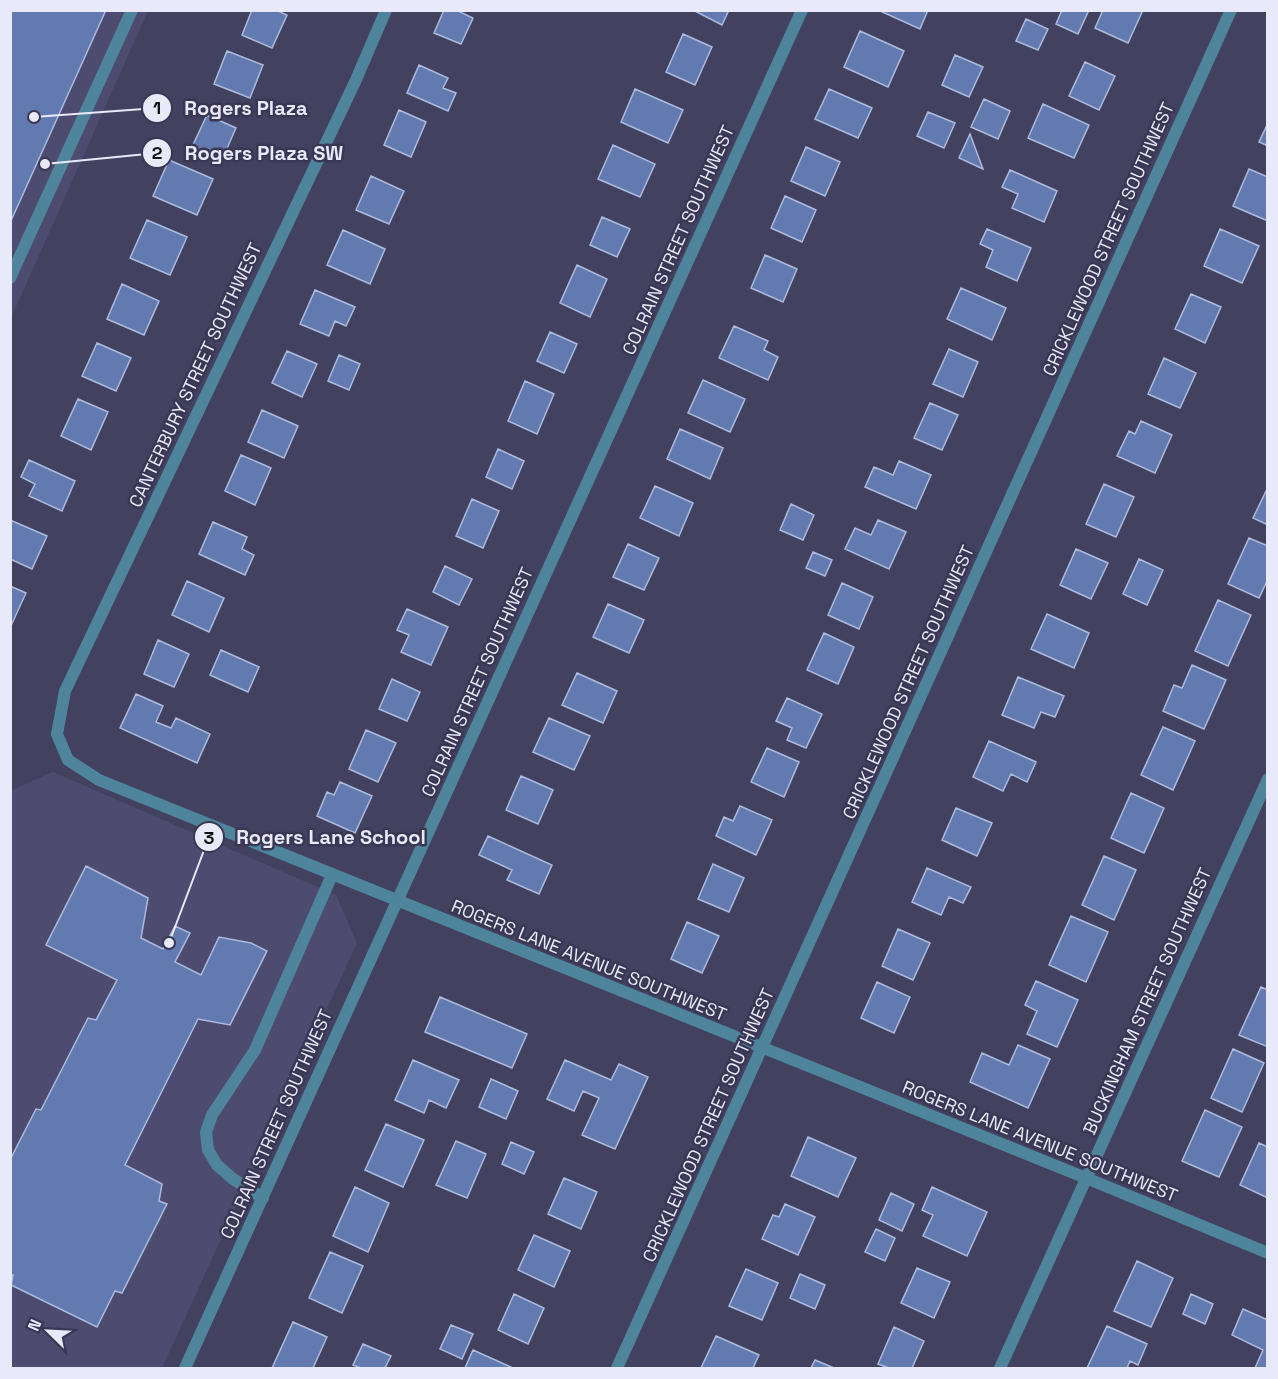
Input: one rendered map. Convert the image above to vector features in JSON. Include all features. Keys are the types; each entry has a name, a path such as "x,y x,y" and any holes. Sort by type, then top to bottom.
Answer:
{"street":[{"path":"10,278 132,10"},
{"name":"CANTERBURY STREET SOUTHWEST","path":"68,760 57,734 65,691 355,82 386,10"},
{"name":"COLRAIN STREET SOUTHWEST","path":"185,1368 802,10"},
{"name":"CRICKLEWOOD STREET SOUTHWEST","path":"616,1368 763,1049 1231,10"},
{"name":"ROGERS LANE AVENUE SOUTHWEST","path":"68,760 99,780 1268,1253"},
{"name":"BUCKINGHAM STREET SOUTHWEST","path":"1000,1368 1268,779"},
{"path":"263,1198 233,1179 217,1165 208,1150 206,1132 213,1116 255,1050 332,875"}],"shaded area":[{"path":"11,11 148,11 11,318"},
{"path":"53,772 336,895 357,943 162,1368 11,1368 10,791"}],"building":[{"path":"10,10 106,10 10,223"},
{"path":"252,10 276,10 287,15 272,48 242,35"},
{"path":"444,10 456,10 473,18 461,44 434,33"},
{"path":"693,10 729,10 722,25"},
{"path":"878,10 928,10 920,29"},
{"path":"1062,10 1089,10 1078,34 1056,24"},
{"path":"1103,10 1143,10 1128,43 1095,28"},
{"path":"1026,19 1048,29 1038,50 1016,41"},
{"path":"860,31 904,51 888,87 844,67"},
{"path":"683,34 712,47 695,85 666,72"},
{"path":"227,51 263,65 250,98 214,84"},
{"path":"955,55 983,67 969,97 942,85"},
{"path":"1085,62 1115,76 1099,110 1069,96"},
{"path":"419,65 448,78 443,88 456,93 448,111 407,93"},
{"path":"635,89 683,110 668,143 621,122"},
{"path":"829,89 872,108 858,138 815,119"},
{"path":"984,99 1010,111 998,139 971,127"},
{"path":"1043,104 1089,125 1074,158 1028,138"},
{"path":"399,110 426,122 411,157 384,145"},
{"path":"928,112 955,123 944,148 917,136"},
{"path":"207,115 236,128 221,162 191,149"},
{"path":"1268,123 1268,146 1259,142"},
{"path":"970,134 983,169 959,158"},
{"path":"613,145 655,164 640,197 598,179"},
{"path":"806,147 840,162 825,196 791,181"},
{"path":"169,160 213,179 197,215 153,196"},
{"path":"1249,169 1268,177 1268,221 1233,206"},
{"path":"1010,170 1057,191 1044,222 1012,208 1018,194 1002,187"},
{"path":"371,176 404,191 389,224 356,210"},
{"path":"785,196 816,210 802,242 771,228"},
{"path":"602,217 630,229 617,257 590,245"},
{"path":"147,220 187,237 170,275 130,258"},
{"path":"987,229 1031,248 1017,281 986,267 993,250 980,244"},
{"path":"1220,229 1259,246 1242,283 1204,266"},
{"path":"343,230 385,249 370,284 327,265"},
{"path":"765,255 797,269 783,302 751,288"},
{"path":"577,265 607,279 590,317 560,303"},
{"path":"122,284 159,301 144,335 107,319"},
{"path":"961,288 1006,308 992,340 947,319"},
{"path":"315,290 355,307 346,326 335,321 329,336 300,324"},
{"path":"1191,294 1221,307 1205,343 1175,329"},
{"path":"734,326 768,341 764,350 778,357 768,380 719,358"},
{"path":"550,332 577,344 564,373 537,361"},
{"path":"97,343 131,358 116,391 82,376"},
{"path":"949,349 978,362 963,397 933,384"},
{"path":"287,351 317,364 302,397 272,383"},
{"path":"339,355 360,364 349,390 328,381"},
{"path":"1164,358 1196,373 1180,408 1148,394"},
{"path":"703,380 745,399 730,432 688,413"},
{"path":"525,381 554,394 537,434 508,421"},
{"path":"78,399 108,412 91,450 61,436"},
{"path":"930,403 958,415 942,450 914,438"},
{"path":"262,410 298,426 284,458 248,442"},
{"path":"1141,421 1172,435 1155,473 1117,456 1129,431 1135,434"},
{"path":"680,429 723,448 710,479 667,459"},
{"path":"498,449 524,461 512,489 486,477"},
{"path":"241,455 271,468 255,505 225,491"},
{"path":"29,460 75,481 62,511 29,496 35,484 21,477"},
{"path":"899,461 931,475 916,509 865,487 874,467 893,475"},
{"path":"1104,484 1134,497 1116,537 1086,524"},
{"path":"655,486 693,503 679,536 640,518"},
{"path":"1268,487 1268,525 1253,518"},
{"path":"472,499 499,511 483,548 456,536"},
{"path":"791,504 814,515 803,540 780,530"},
{"path":"10,520 47,536 32,569 10,559"},
{"path":"878,520 906,532 889,569 845,549 855,528 871,535"},
{"path":"213,522 247,537 242,549 254,555 245,575 199,554"},
{"path":"1249,538 1268,546 1268,579 1259,598 1228,584"},
{"path":"628,544 659,558 644,590 613,577"},
{"path":"1076,549 1108,563 1091,599 1060,585"},
{"path":"813,552 832,560 825,576 806,568"},
{"path":"1139,559 1163,570 1147,605 1123,594"},
{"path":"445,566 472,579 459,605 433,592"},
{"path":"187,581 224,598 209,632 172,615"},
{"path":"842,583 873,597 859,629 828,615"},
{"path":"10,586 26,593 10,628"},
{"path":"1218,600 1251,615 1228,666 1195,651"},
{"path":"608,604 644,620 629,653 593,637"},
{"path":"407,609 448,627 431,665 401,652 409,635 397,630"},
{"path":"1047,614 1089,633 1074,668 1031,649"},
{"path":"824,633 854,647 838,684 807,670"},
{"path":"158,640 189,654 174,687 144,674"},
{"path":"221,650 259,667 248,692 210,675"},
{"path":"1192,665 1226,680 1204,729 1163,711 1174,685 1182,688"},
{"path":"577,673 617,691 603,723 562,705"},
{"path":"1018,677 1064,696 1055,717 1041,712 1034,728 1002,715"},
{"path":"392,679 420,692 407,721 379,709"},
{"path":"136,694 163,706 156,722 171,728 176,718 210,734 197,763 120,728"},
{"path":"787,698 822,714 806,748 787,740 792,728 776,721"},
{"path":"549,718 590,736 574,770 533,752"},
{"path":"1163,727 1195,741 1173,790 1141,775"},
{"path":"366,730 396,743 378,782 349,769"},
{"path":"989,741 1036,762 1027,782 1011,774 1003,791 973,777"},
{"path":"767,748 799,762 784,797 751,782"},
{"path":"521,776 553,790 538,824 506,810"},
{"path":"340,782 372,796 355,833 317,816 327,792 334,795"},
{"path":"1131,793 1164,808 1144,853 1111,838"},
{"path":"740,806 772,820 756,855 716,836 724,817 733,821"},
{"path":"956,808 992,823 977,856 942,840"},
{"path":"488,836 552,865 539,894 507,880 512,870 479,855"},
{"path":"1104,856 1136,870 1114,920 1082,905"},
{"path":"713,864 744,878 729,912 698,899"},
{"path":"86,866 148,898 141,938 163,949 175,926 190,933 175,962 201,975 219,937 251,943 267,951 230,1025 198,1019 125,1165 162,1184 159,1201 167,1204 122,1293 115,1291 97,1327 11,1285 13,1275 10,1274 10,1160 36,1109 41,1110 88,1018 96,1020 117,980 46,945"},
{"path":"927,868 971,887 963,903 949,897 941,915 912,902"},
{"path":"1071,916 1108,932 1086,982 1049,965"},
{"path":"687,922 719,936 702,973 671,959"},
{"path":"898,929 930,943 913,980 882,966"},
{"path":"1036,981 1078,1000 1057,1047 1027,1034 1037,1011 1025,1005"},
{"path":"877,982 910,997 894,1033 861,1018"},
{"path":"1261,987 1268,990 1268,1047 1239,1035"},
{"path":"440,997 527,1034 512,1068 425,1032"},
{"path":"1018,1045 1050,1059 1028,1108 970,1082 982,1053 1009,1065"},
{"path":"1233,1049 1264,1063 1242,1112 1211,1098"},
{"path":"413,1060 459,1080 446,1108 429,1100 424,1113 395,1100"},
{"path":"565,1060 611,1080 619,1064 648,1077 615,1149 582,1135 599,1098 583,1091 574,1111 547,1099"},
{"path":"491,1079 518,1091 506,1119 479,1107"},
{"path":"1205,1110 1242,1127 1219,1177 1182,1161"},
{"path":"386,1124 424,1140 403,1187 365,1170"},
{"path":"808,1137 856,1158 838,1197 791,1176"},
{"path":"456,1141 486,1154 467,1198 436,1185"},
{"path":"511,1142 534,1152 524,1174 502,1164"},
{"path":"1259,1143 1268,1147 1268,1198 1240,1185"},
{"path":"564,1178 597,1192 581,1229 548,1214"},
{"path":"355,1187 389,1203 368,1252 333,1236"},
{"path":"932,1187 987,1212 967,1256 923,1236 933,1215 922,1210"},
{"path":"891,1193 914,1204 902,1231 879,1220"},
{"path":"785,1204 815,1217 798,1255 762,1239 773,1215 779,1217"},
{"path":"876,1229 895,1238 885,1261 865,1252"},
{"path":"534,1235 570,1251 554,1287 518,1270"},
{"path":"330,1252 363,1266 342,1313 309,1298"},
{"path":"1137,1261 1173,1278 1151,1327 1114,1311"},
{"path":"917,1268 950,1282 934,1318 901,1303"},
{"path":"746,1269 778,1283 762,1320 729,1306"},
{"path":"800,1274 825,1285 815,1309 790,1298"},
{"path":"514,1294 544,1308 528,1344 498,1330"},
{"path":"1191,1294 1213,1304 1205,1324 1183,1314"},
{"path":"1243,1309 1268,1320 1268,1368 1255,1368 1263,1350 1232,1335"},
{"path":"293,1322 327,1337 313,1368 272,1368"},
{"path":"451,1325 473,1334 462,1359 440,1349"},
{"path":"1107,1326 1147,1344 1138,1365 1130,1361 1127,1368 1087,1368"},
{"path":"894,1327 924,1341 912,1368 889,1368 878,1364"},
{"path":"716,1336 759,1355 753,1368 701,1368"},
{"path":"363,1344 391,1356 385,1368 361,1368 353,1365"},
{"path":"473,1350 513,1368 465,1368"},
{"path":"815,1360 834,1368 811,1368"}],"place":[{"name":"Rogers Plaza","path":"34,117"},
{"name":"Rogers Plaza SW","path":"45,164"},
{"name":"Rogers Lane School","path":"169,943"}]}
